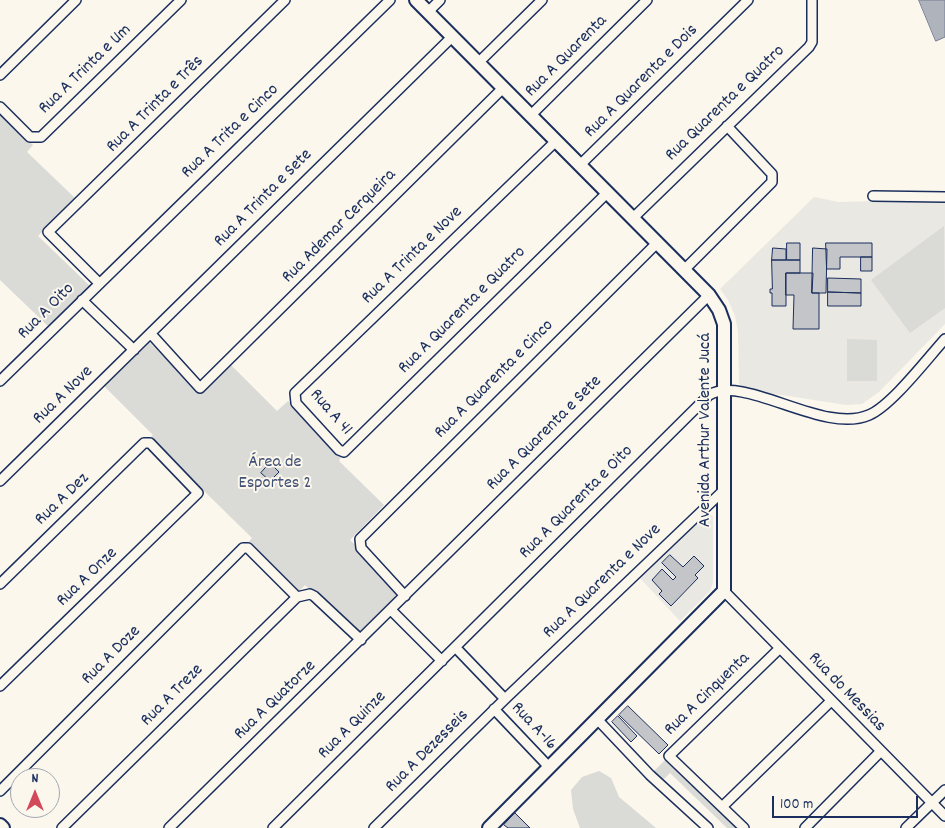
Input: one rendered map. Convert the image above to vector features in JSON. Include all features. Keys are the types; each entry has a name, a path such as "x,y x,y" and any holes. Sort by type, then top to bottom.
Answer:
{"street":[{"path":"0,75 76,0"},
{"name":"Rua A Trinta e Um","path":"0,107 34,138 40,137 181,0"},
{"name":"Rua A Trinta e Três","path":"97,285 48,232 285,0"},
{"name":"Rua A Trita e Cinco","path":"97,285 390,0"},
{"name":"Avenida Arthur Valente Jucá","path":"416,0 709,295 719,310 724,324 726,390 724,591"},
{"path":"428,12 440,0"},
{"path":"478,63 542,0"},
{"name":"Rua A Quarenta","path":"530,116 648,0"},
{"name":"Rua A Quarenta e Dois","path":"580,166 748,0"},
{"name":"Rua Quarenta e Quatro","path":"633,218 809,47 812,42 812,0"},
{"name":"Rua A Trinta e Sete","path":"151,334 452,37"},
{"name":"Rua Ademar Cerqueira","path":"151,334 199,388 503,88"},
{"path":"684,270 772,182 772,174 727,126"},
{"name":"Rua A Trinta e Nove","path":"294,396 556,141"},
{"name":"Rua A Quarenta e Quatro","path":"342,452 607,192"},
{"path":"873,196 945,197"},
{"name":"Rua A Quarenta e Cinco","path":"405,596 361,548 359,542 385,513 657,242"},
{"name":"Rua A Oito","path":"0,381 97,285"},
{"name":"Rua A Quarenta e Sete","path":"405,596 709,295"},
{"path":"82,300 134,350"},
{"name":"Rua A Nove","path":"0,481 151,334"},
{"path":"726,390 741,392 815,415 842,418 868,416 893,395 945,339"},
{"name":"Rua A Quarenta e Oito","path":"456,648 708,395 716,391 726,390"},
{"name":"Rua A 41","path":"294,396 296,403 342,452"},
{"name":"Rua A Dez","path":"0,584 144,443 150,443"},
{"name":"Rua A Onze","path":"0,686 198,493 150,443"},
{"name":"Rua A Quarenta e Nove","path":"505,699 724,490"},
{"name":"Rua A Doze","path":"0,791 243,548 248,548 297,597"},
{"path":"489,828 724,591"},
{"name":"Rua do Messias","path":"724,591 945,816"},
{"path":"297,597 310,594 361,640"},
{"name":"Rua A Quatorze","path":"170,828 405,596"},
{"name":"Rua A Treze","path":"62,828 297,597"},
{"path":"391,610 442,661"},
{"path":"456,648 505,699"},
{"name":"Rua A Quinze","path":"273,828 456,648"},
{"name":"Rua A Cinquenta","path":"744,828 669,756 780,648"},
{"name":"Rua A Dezesseis","path":"374,828 505,699"},
{"path":"723,806 831,700"},
{"name":"Rua A-16","path":"494,709 549,767"},
{"path":"597,719 650,774 708,828"},
{"path":"805,828 881,751"},
{"path":"906,828 945,790"},
{"path":"0,825 3,828"}],"shaded area":[{"path":"919,0 945,0 945,37 936,41"},
{"path":"814,197 839,202 945,199 945,324 879,392 862,404 846,405 743,389 739,383 738,331 735,316 728,300 720,289"},
{"path":"708,513 713,516 713,582 710,591 680,621 639,577"}],"green space":[{"path":"0,113 33,145 27,152 75,198 38,236 90,286 50,328 0,280"},
{"path":"944,226 945,308 910,333 871,280"},
{"path":"847,339 877,340 877,381 847,381"},
{"name":"Área de Esportes 2","path":"149,342 200,393 230,364 277,411 288,401 342,455 339,461 384,505 350,540 405,593 360,638 305,585 297,593 247,544 252,538 202,489 196,492 146,442 153,435 104,386"},
{"path":"669,756 744,828 727,828 670,773 663,780 654,771"},
{"path":"599,771 611,778 619,797 656,828 580,828 573,809 571,790 582,777"}],"building":[{"path":"787,243 800,243 800,260 787,260"},
{"path":"826,243 872,243 872,257 840,257 840,269 827,269"},
{"path":"773,248 786,249 786,260 772,260"},
{"path":"813,248 827,249 826,293 812,293"},
{"path":"861,257 872,257 872,271 861,271"},
{"path":"772,260 800,260 800,273 786,273 786,306 772,306 772,293 770,293 770,289 772,289"},
{"path":"786,273 813,273 812,293 819,293 819,329 793,329 794,295 786,295"},
{"path":"828,278 861,279 861,293 828,292"},
{"path":"828,292 861,293 861,306 828,306"},
{"path":"270,463 279,472 270,481 261,473"},
{"path":"670,555 683,567 694,556 704,566 695,575 698,578 671,606 659,594 662,591 652,580 662,569 673,580 676,577 662,563"},
{"path":"628,706 668,745 659,754 619,715"},
{"path":"618,716 637,736 631,742 612,722"},
{"path":"515,813 530,828 508,828 504,825"}]}
